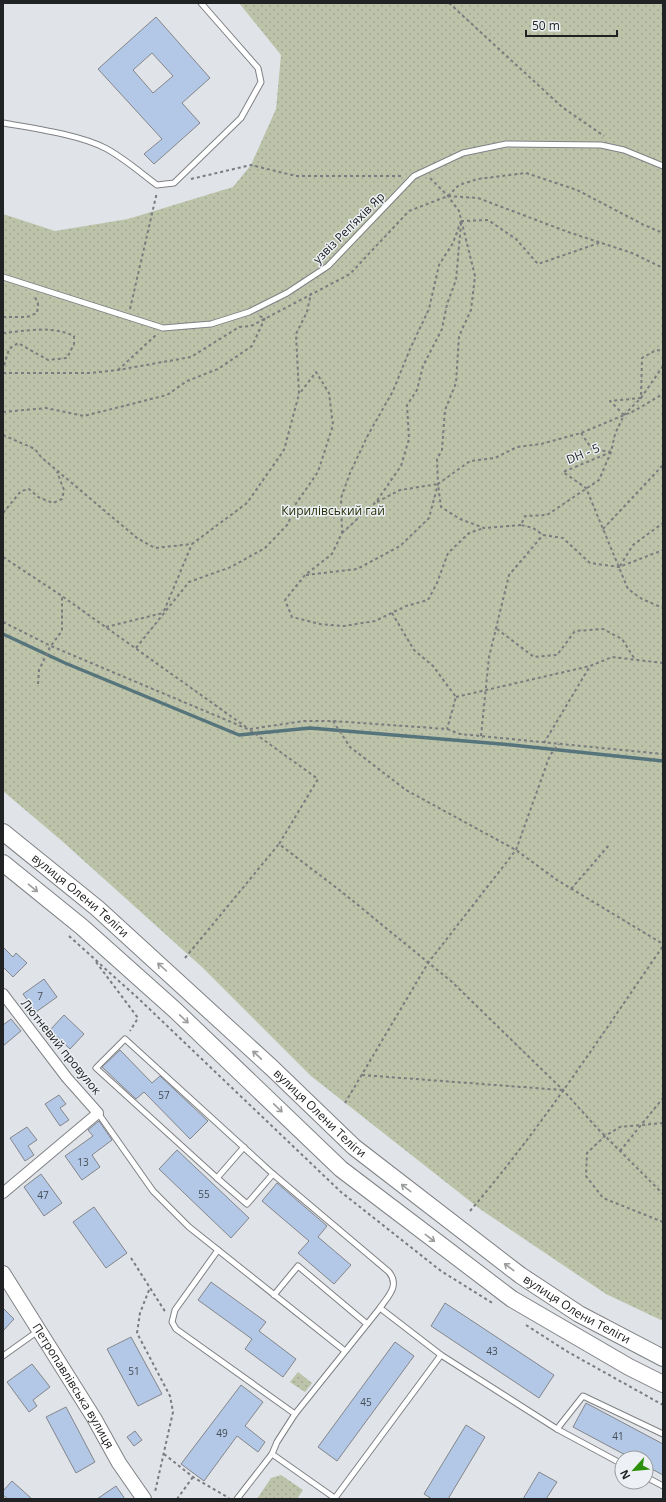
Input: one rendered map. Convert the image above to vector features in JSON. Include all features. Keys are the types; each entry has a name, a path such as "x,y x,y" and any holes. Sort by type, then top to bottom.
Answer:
{"main road":[{"name":"вулиця Олени Теліги","path":"3,832 97,908 272,1068 354,1148 520,1275 579,1314 663,1358"},
{"name":"вулиця Олени Теліги","path":"3,863 82,927 175,1010 341,1169 512,1299 629,1367 663,1384"}],"street":[{"name":"Лютневий провулок","path":"3,994 67,1078 98,1113 3,1193"},
{"name":"Петропавлівська вулиця","path":"3,1273 94,1418 119,1463 149,1495"}],"lane":[{"path":"3,122 53,132 106,148 157,185 174,183 240,118 260,82 258,68 201,3"},
{"name":"узвіз Репʼяхів Яр","path":"3,277 163,328 211,324 249,312 286,293 328,266 414,176 463,153 506,144 601,145 624,150 663,166"},
{"path":"237,1499 272,1454 276,1442 294,1414 380,1308 394,1285 394,1278 273,1174 125,1039 96,1068 247,1204 273,1174"},
{"path":"98,1113 153,1191 189,1227 345,1351"},
{"path":"217,1178 244,1147"},
{"path":"218,1250 175,1310 172,1322 176,1329 294,1414"},
{"path":"274,1295 298,1266 367,1324"},
{"path":"380,1308 441,1355 557,1429 614,1460"},
{"path":"3,1356 38,1330"},
{"path":"272,1454 336,1499 441,1355"},
{"path":"557,1429 583,1396 663,1434"},
{"path":"654,1481 663,1486"}],"path":[{"path":"449,3 562,108 605,137"},
{"path":"174,183 251,164 296,176 414,176"},
{"path":"423,171 448,196 459,211 475,276 472,310 459,336 456,383 445,410 442,450 437,459 441,507 460,519 484,528"},
{"path":"3,372 90,372 118,370 191,357 239,327 251,326 350,274 409,211 448,196 459,185 478,179 526,173 577,190 644,225 663,232"},
{"path":"448,196 478,198 632,253 663,268"},
{"path":"128,318 156,198"},
{"path":"461,221 488,220 516,239 538,264 600,242"},
{"path":"461,221 456,280 447,304 442,329 423,366 417,390 407,405 409,440 402,466 376,502 342,533 332,554 305,575 285,600 292,617 320,624 344,626 375,622 406,606 428,600 437,583 448,553 469,533 484,528 521,525 533,528 544,535 563,538 590,562 619,567 663,550"},
{"path":"342,533 341,498 350,472 368,435 393,391 410,349 429,309 439,265 453,242 461,221"},
{"path":"3,317 27,317 37,313 38,304 34,294 22,283"},
{"path":"164,612 192,544 246,503 284,450 299,394 296,334 307,312 311,294"},
{"path":"3,412 46,408 84,416 167,395 188,381 218,369 252,346 265,318"},
{"path":"118,370 163,328"},
{"path":"3,333 47,329 62,330 74,336 74,344 67,358 48,360 18,343 8,349 3,369"},
{"path":"641,398 642,358 656,350 663,351"},
{"path":"521,525 525,516 547,515 600,480 611,452 615,434 624,415 641,398 663,366"},
{"path":"136,648 189,582 231,567 265,548 288,524 295,505 318,472 333,425 329,393 316,372 299,394"},
{"name":"DH - 5","path":"611,452 592,449 581,433 624,415 663,394"},
{"path":"624,415 610,401 641,398"},
{"path":"376,502 400,490 438,484 470,461 495,458 517,446 541,444 581,433"},
{"path":"3,435 35,449 57,470 137,538 155,548 192,544"},
{"name":"DH - 5","path":"586,488 563,472 611,452"},
{"path":"603,529 663,464"},
{"path":"3,513 21,491 28,489 38,497 53,503 62,499 64,490 57,470"},
{"path":"305,575 357,569 400,546 429,518 438,484"},
{"path":"586,488 628,589 642,599 663,608"},
{"path":"619,567 633,545 663,523"},
{"path":"481,736 489,657 509,576 544,535"},
{"path":"3,557 136,648 318,779 279,844 185,958"},
{"path":"38,684 39,670 50,646 62,631 62,596"},
{"path":"106,627 164,612"},
{"path":"392,613 414,650 433,666 456,697"},
{"path":"3,622 50,646 250,730 304,720 447,729 460,734 663,754"},
{"path":"497,629 534,657 557,655 575,631 603,629 622,639 634,658"},
{"path":"456,697 590,666 612,657 634,658 663,663"},
{"path":"544,743 590,666"},
{"path":"447,729 456,697"},
{"path":"333,722 350,747 406,790 516,850 571,889 663,945 563,1090 494,1183 470,1211"},
{"path":"345,1103 428,963 516,850 550,755 559,744"},
{"path":"279,844 342,892 452,982 563,1090 605,1136 663,1194"},
{"path":"571,889 610,844"},
{"path":"93,957 138,1018 125,1039"},
{"path":"362,1075 563,1090"},
{"path":"620,1151 663,1098"},
{"path":"663,1123 620,1127 605,1136 587,1153 586,1176 603,1198 663,1222"},
{"path":"131,1258 150,1290 172,1322"},
{"path":"149,1495 163,1453 173,1412 170,1396 137,1332 140,1313 150,1290"},
{"path":"163,1453 193,1477 230,1499"},
{"path":"177,1499 193,1477"}],"green space":[{"name":"Кирилівський гай","path":"239,3 663,3 663,1321 606,1294 480,1209 311,1076 203,968 62,841 3,791 3,214 55,231 128,219 233,187 251,165 276,109 281,55"},
{"path":"298,1372 312,1383 305,1392 290,1382"},
{"path":"281,1475 303,1490 297,1499 257,1499 271,1478"}],"building":[{"path":"156,17 210,78 182,103 200,123 154,164 144,154 162,139 98,69","holes":["152,53 173,76 153,93 133,70"]},
{"path":"3,947 13,957 16,953 27,963 13,977 3,967"},
{"path":"44,979 57,997 36,1012 23,994"},
{"path":"64,1015 84,1034 70,1049 50,1030"},
{"path":"11,1019 21,1031 3,1046 3,1025"},
{"path":"120,1050 152,1083 160,1076 208,1121 190,1139 144,1092 136,1099 102,1067"},
{"path":"59,1095 66,1104 60,1108 69,1120 60,1126 45,1104"},
{"path":"99,1121 112,1140 92,1155 100,1167 82,1180 65,1156 93,1136 88,1130"},
{"path":"27,1127 37,1140 28,1146 34,1155 25,1161 10,1138"},
{"path":"177,1150 249,1218 231,1238 159,1169"},
{"path":"41,1174 62,1203 44,1216 24,1187"},
{"path":"277,1183 327,1226 318,1237 351,1265 334,1284 298,1253 309,1241 262,1201"},
{"path":"94,1207 127,1253 106,1268 73,1222"},
{"path":"211,1282 266,1322 259,1331 296,1359 283,1377 245,1349 252,1339 198,1300"},
{"path":"445,1303 554,1375 539,1398 431,1326"},
{"path":"3,1308 14,1319 3,1331"},
{"path":"131,1337 162,1394 138,1406 107,1349"},
{"path":"395,1342 414,1356 337,1461 318,1447"},
{"path":"32,1364 50,1387 33,1400 37,1406 29,1412 7,1382"},
{"path":"241,1385 263,1402 245,1426 265,1442 258,1452 237,1436 204,1481 181,1464"},
{"path":"586,1403 663,1444 663,1475 654,1470 654,1450 616,1450 573,1427"},
{"path":"66,1407 95,1462 76,1473 46,1417"},
{"path":"466,1425 485,1437 448,1499 432,1499 424,1494"},
{"path":"135,1431 142,1440 134,1446 127,1437"},
{"path":"539,1472 557,1482 546,1499 523,1499"},
{"path":"12,1481 32,1499 8,1499 3,1495 3,1491"},
{"path":"116,1486 125,1499 97,1499"}],"waterway":[{"path":"3,634 65,663 239,735 310,728 512,745 663,761"}]}
